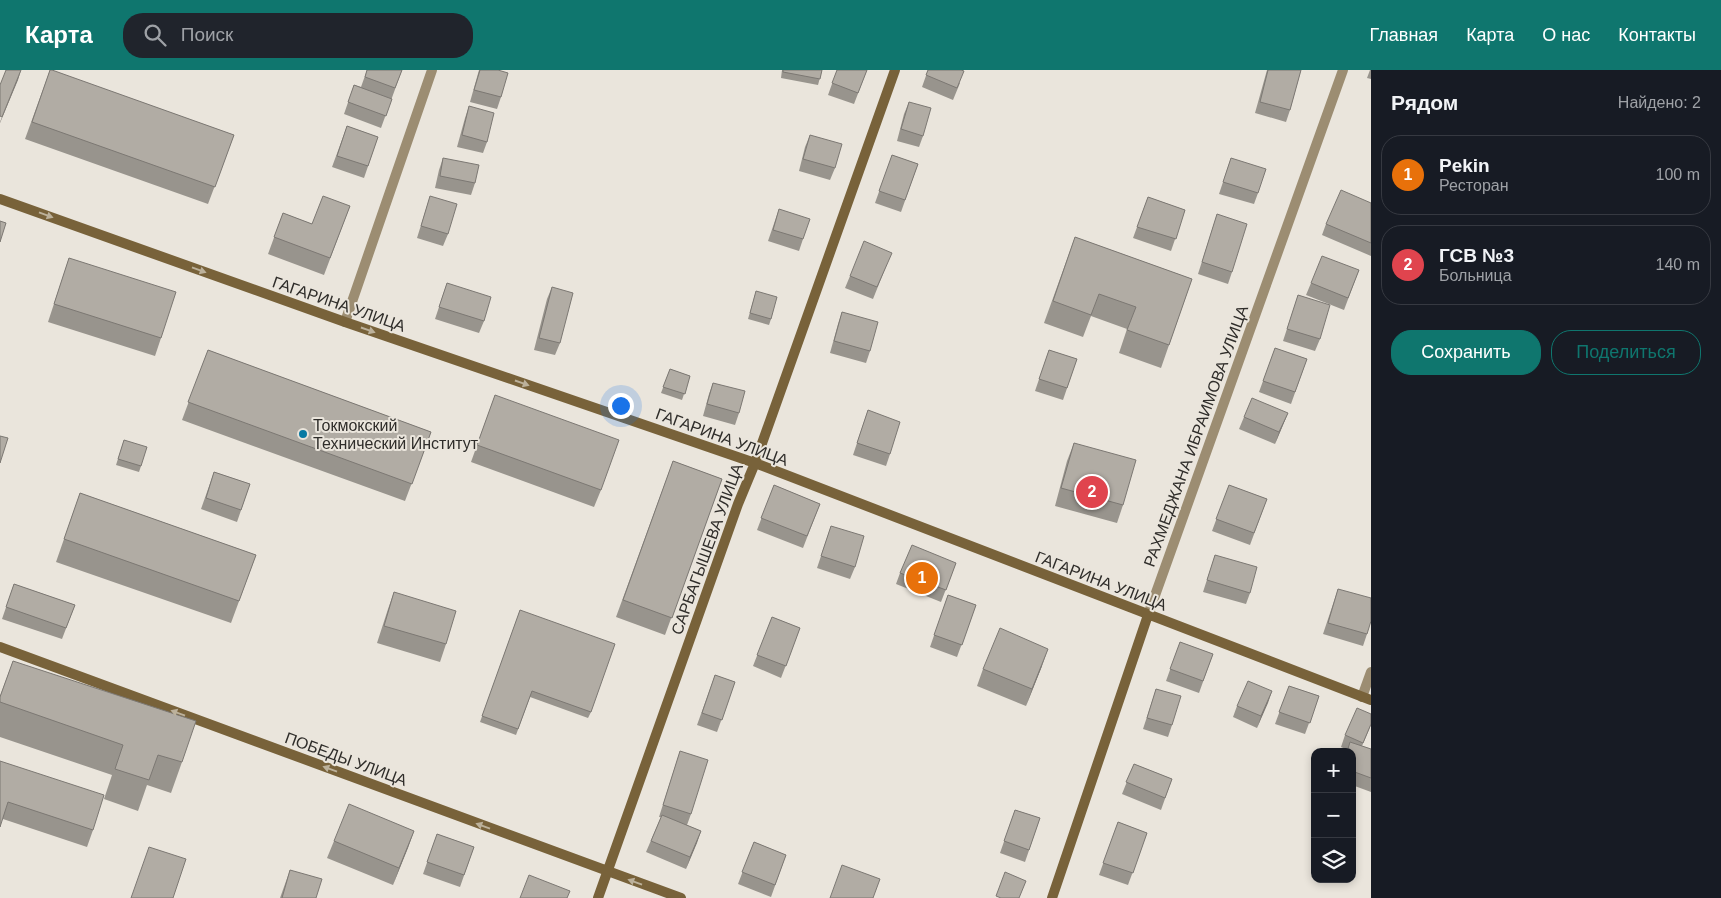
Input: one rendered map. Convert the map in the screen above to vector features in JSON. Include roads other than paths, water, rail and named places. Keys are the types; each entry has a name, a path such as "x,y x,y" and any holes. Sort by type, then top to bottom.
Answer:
{"main road":[{"name":"САРБАГЫШЕВА УЛИЦА","path":"598,898 734,513 755,464 896,70"},
{"name":"ГАГАРИНА УЛИЦА","path":"0,199 345,322 755,464 1367,699"},
{"name":"РАХМЕДЖАНА ИБРАИМОВА УЛИЦА","path":"1052,898 1148,615"},
{"name":"ПОБЕДЫ УЛИЦА","path":"0,648 681,898"}],"street":[{"path":"345,322 432,70"},
{"name":"РАХМЕДЖАНА ИБРАИМОВА УЛИЦА","path":"1148,615 1343,70"},
{"path":"1367,699 1371,672"}],"place":[{"name":"Токмокский Технический Институт","path":"303,434"},
{"name":"ГСВ №3","path":"1092,492"},
{"name":"Pekin","path":"922,578"}]}
